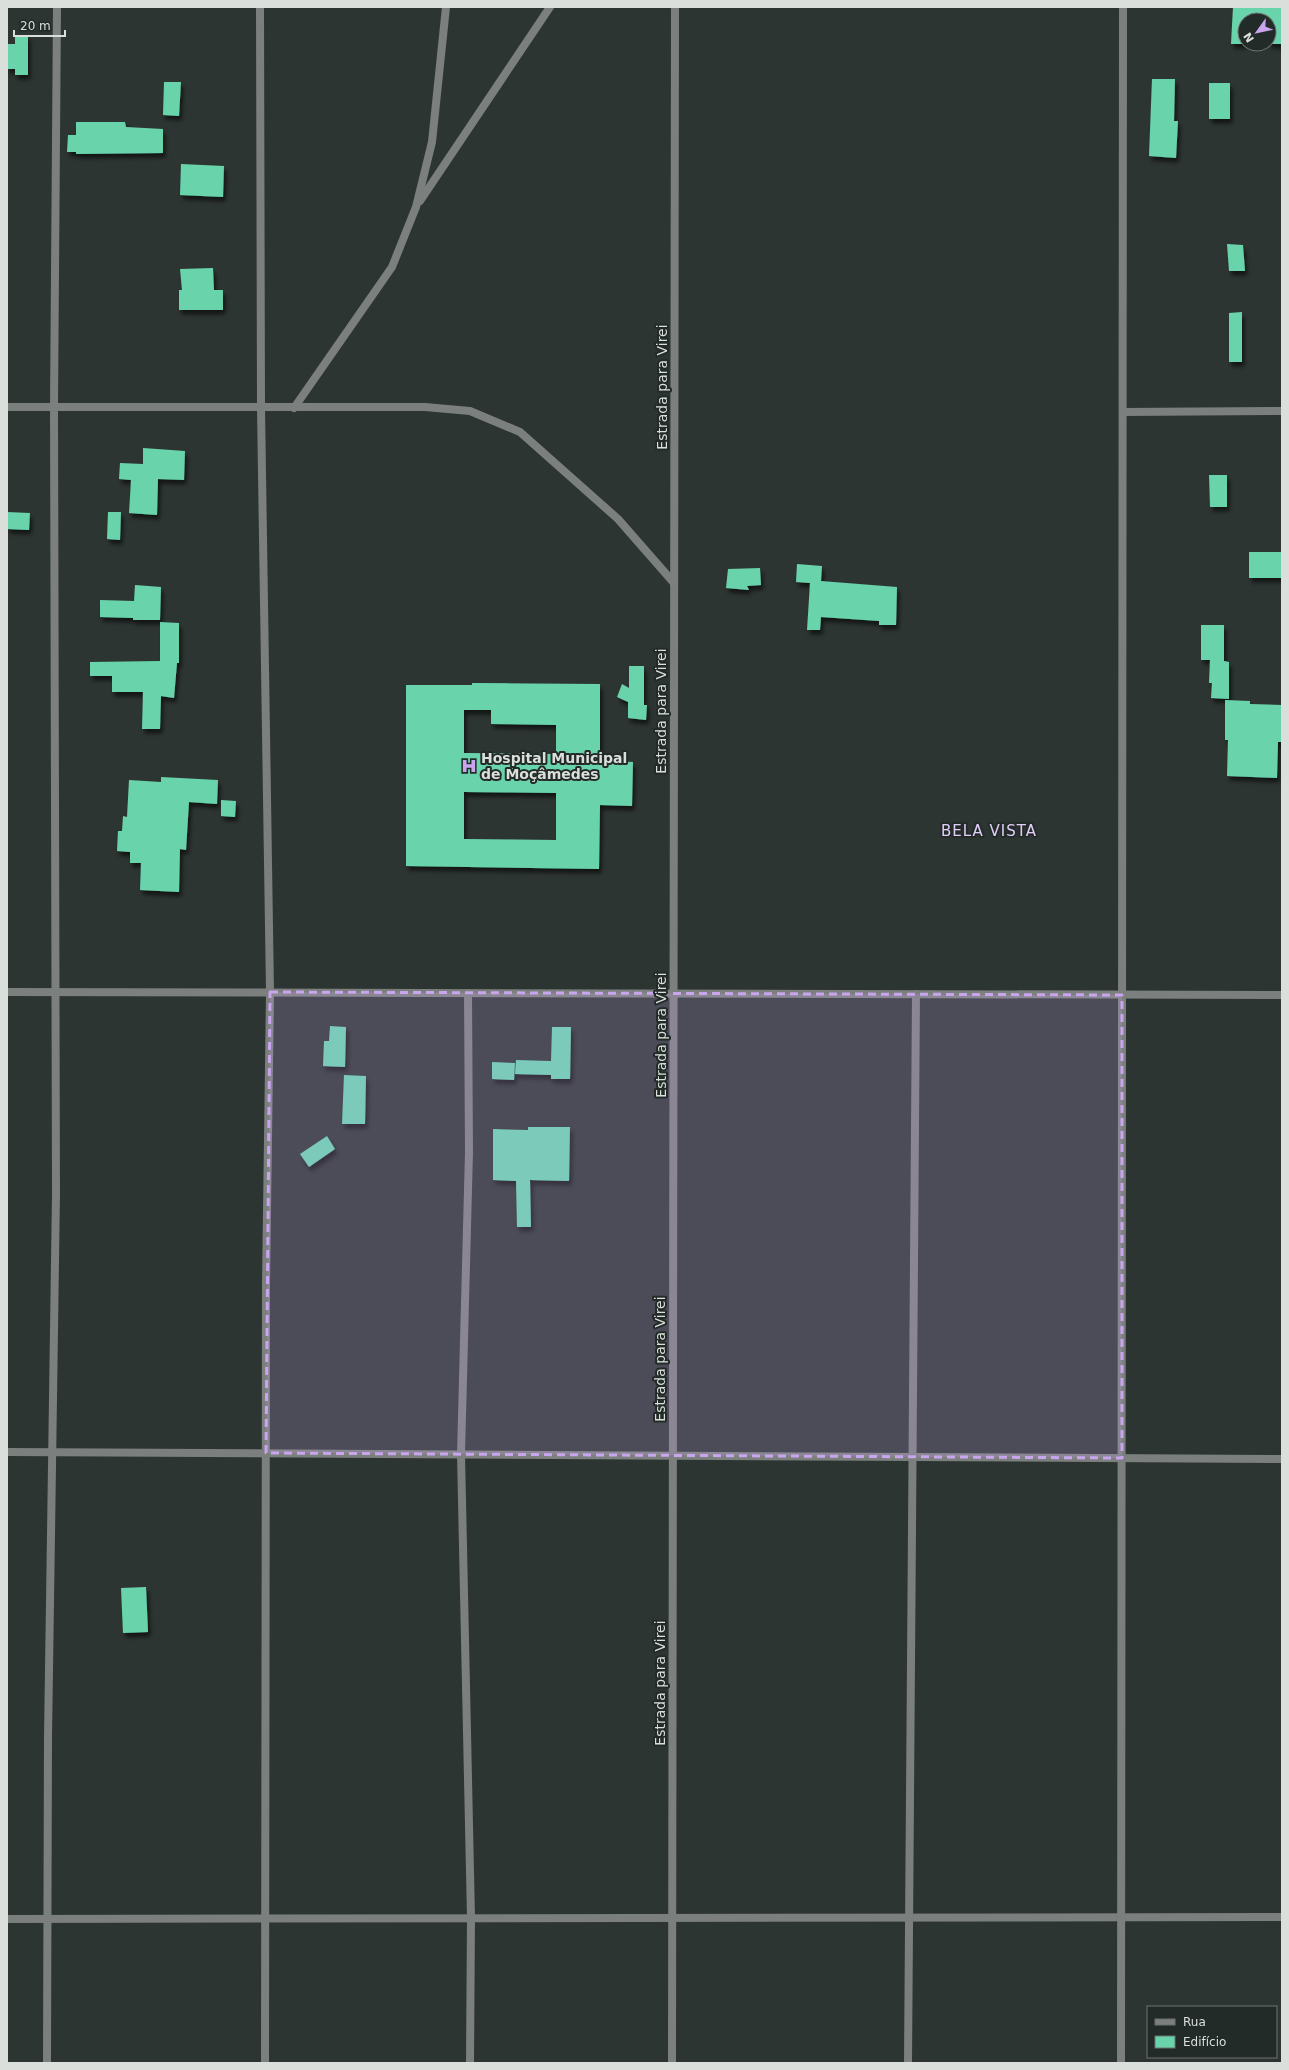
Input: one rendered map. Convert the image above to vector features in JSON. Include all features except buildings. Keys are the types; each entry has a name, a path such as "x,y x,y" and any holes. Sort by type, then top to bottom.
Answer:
{"street":[{"path":"48,2063 48,1738 56,1194 54,992 54,408 56,7"},
{"path":"260,7 261,408 270,992 266,1285 265,2063"},
{"path":"294,408 392,267 416,206 432,142 446,7"},
{"path":"416,206 550,7"},
{"name":"Estrada para Virei","path":"672,2063 675,7"},
{"path":"1121,2063 1123,7"},
{"path":"7,407 425,408 470,411 520,432 618,519 674,583"},
{"path":"1123,412 1282,411"},
{"path":"7,992 1282,995"},
{"path":"468,993 470,1152 462,1454 471,1918 470,2063"},
{"path":"908,2063 916,994"},
{"path":"7,1452 1282,1459"},
{"path":"7,1919 1282,1917"}],"highlighted area":[{"path":"270,992 1122,995 1122,1458 266,1453"}],"place":[{"name":"Hospital Municipal de Moçâmedes","path":"469,766"}],"district":[{"name":"BELA VISTA","path":"989,831"}]}
